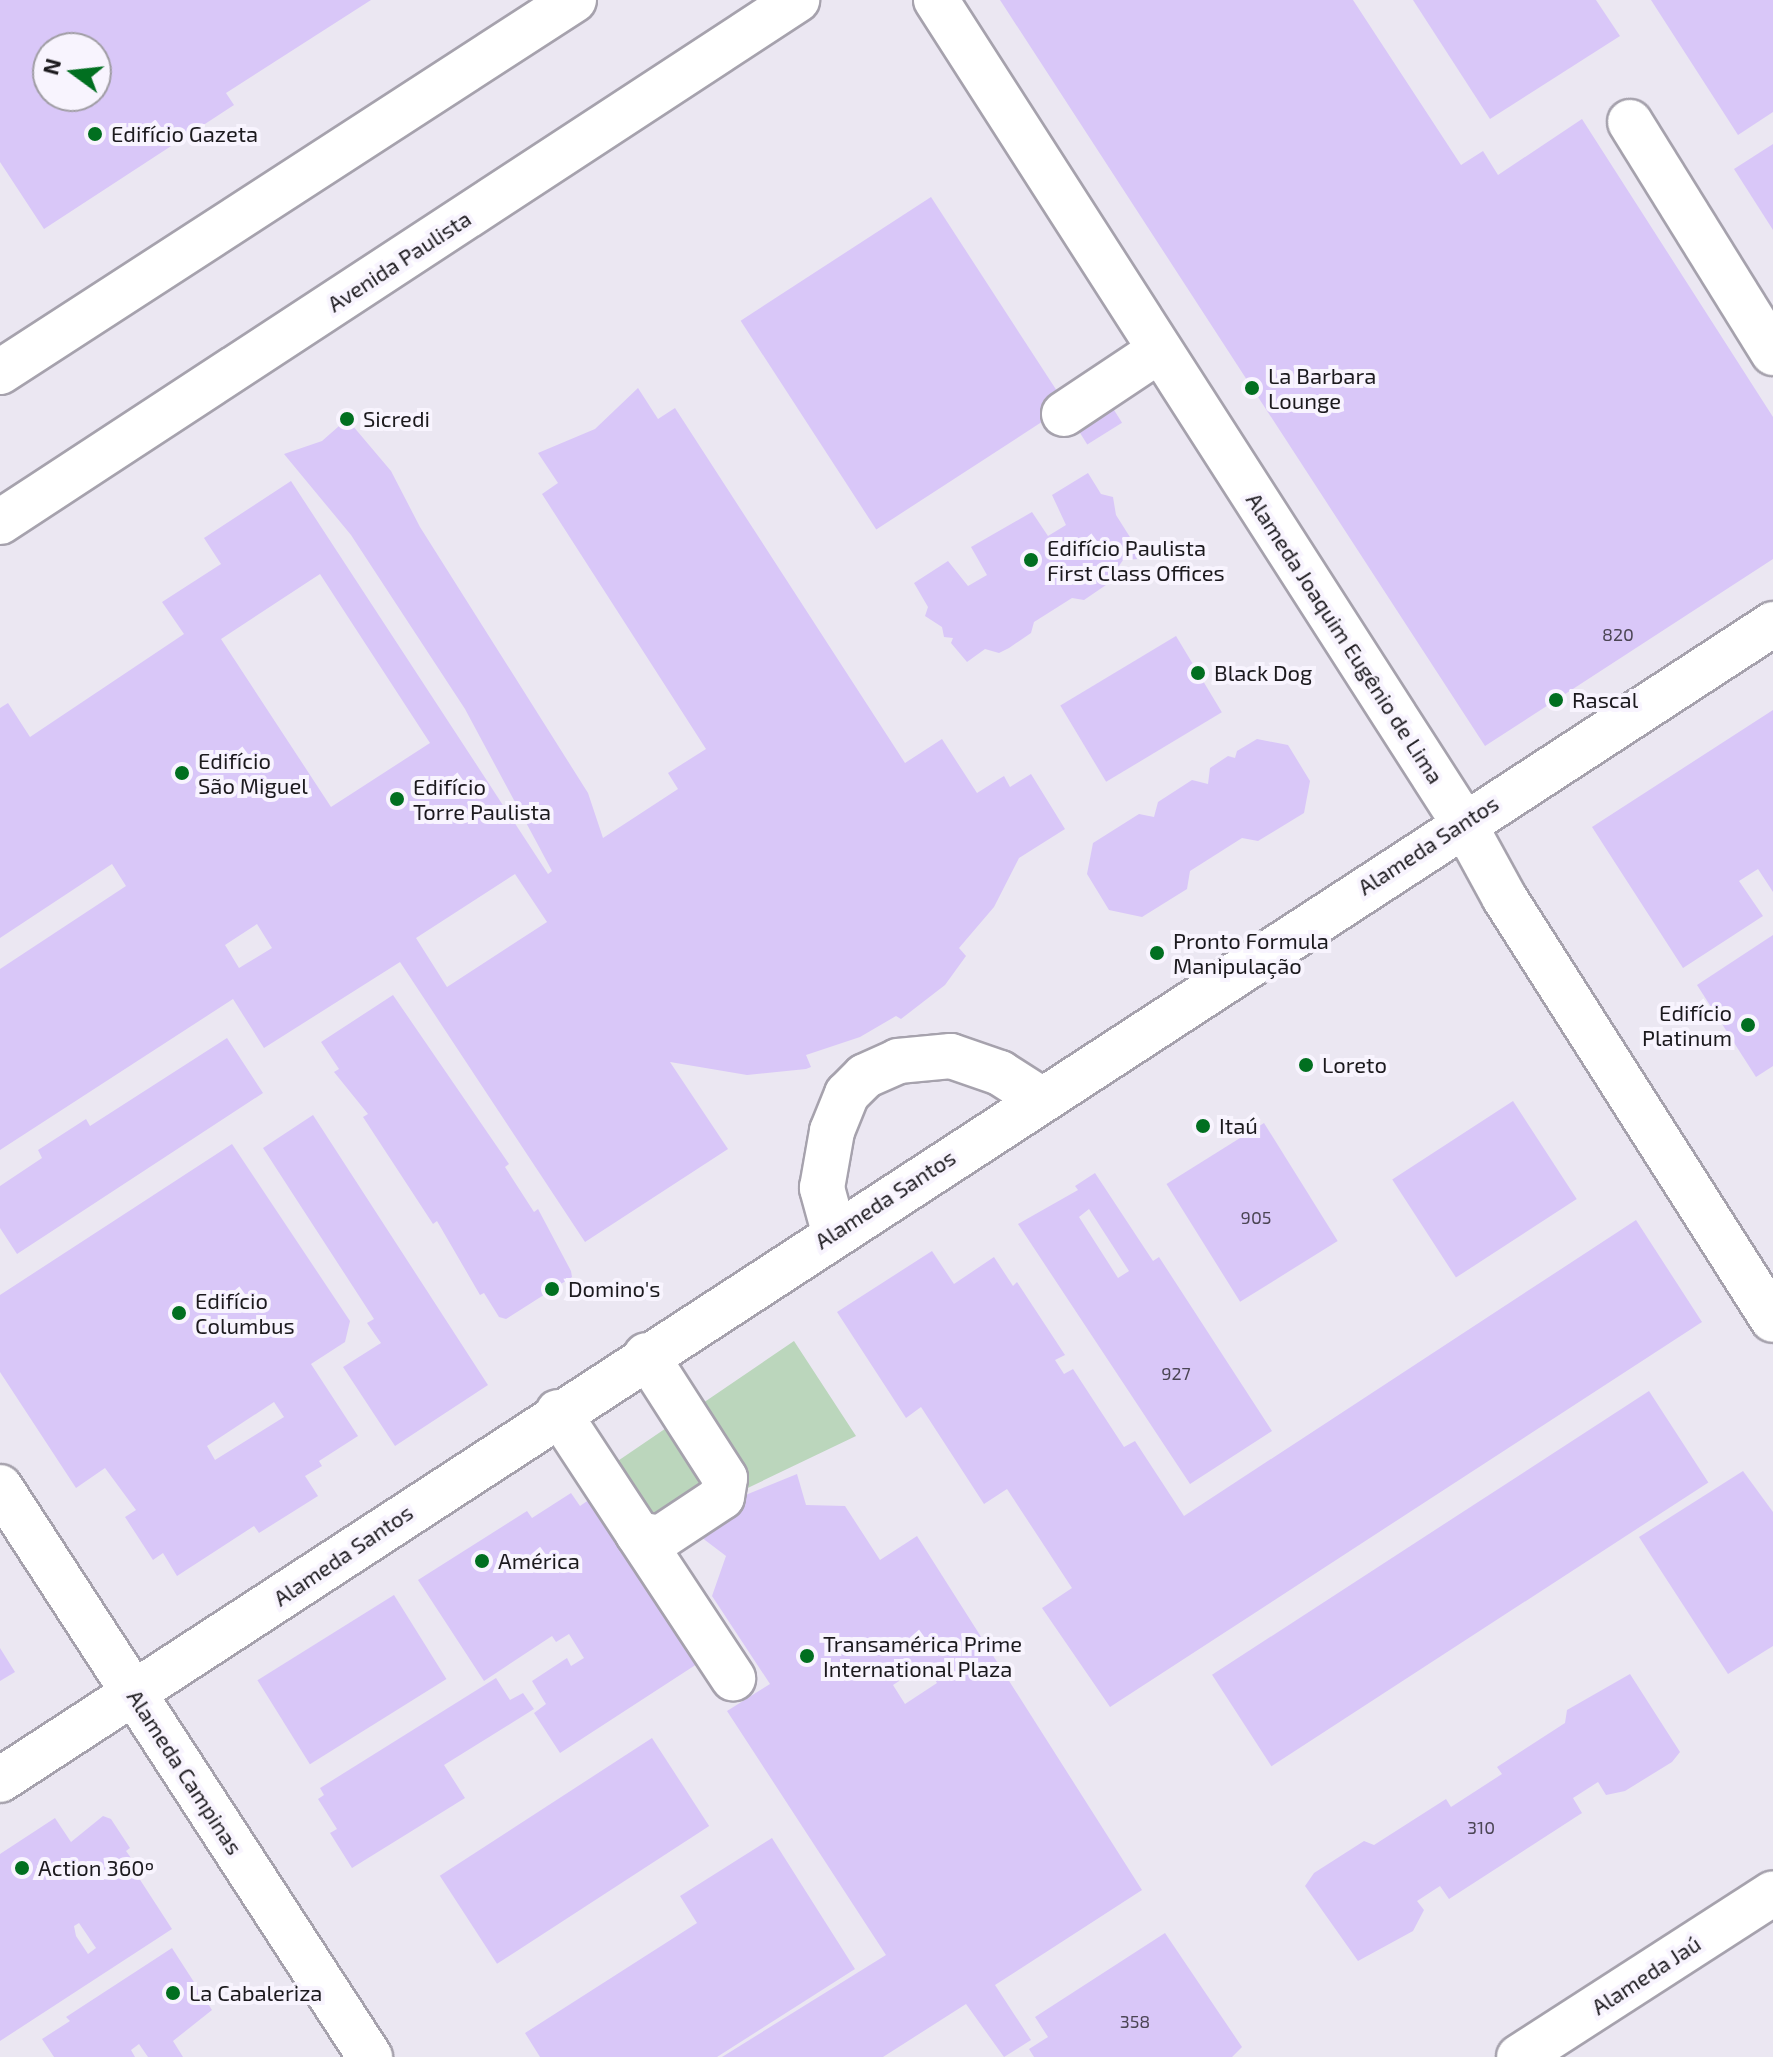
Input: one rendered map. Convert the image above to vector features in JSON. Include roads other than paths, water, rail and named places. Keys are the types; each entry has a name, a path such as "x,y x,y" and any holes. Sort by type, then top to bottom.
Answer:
{"street":[{"path":"0,372 574,0"},
{"name":"Avenida Paulista","path":"0,522 797,0"},
{"name":"Alameda Joaquim Eugênio de Lima","path":"936,0 1463,822 1504,897 1773,1320"},
{"path":"1630,122 1773,353"},
{"path":"1064,414 1160,350"},
{"name":"Alameda Santos","path":"0,1780 1039,1098 1773,624"},
{"path":"834,1232 822,1188 832,1131 857,1064 951,1056 1000,1073 1039,1098"},
{"path":"638,1534 660,1538 722,1497 725,1478 646,1355"},
{"path":"558,1412 733,1678"},
{"name":"Alameda Campinas","path":"0,1487 370,2057"},
{"name":"Alameda Jaú","path":"1519,2057 1773,1893"}],"place":[{"name":"Edifício Gazeta","path":"95,134"},
{"name":"La Barbara Lounge","path":"1252,388"},
{"name":"Sicredi","path":"347,419"},
{"name":"Edifício Paulista First Class Offices","path":"1031,560"},
{"name":"Black Dog","path":"1198,673"},
{"name":"Rascal","path":"1556,700"},
{"name":"Edifício São Miguel","path":"182,773"},
{"name":"Edifício Torre Paulista","path":"397,799"},
{"name":"Pronto Formula Manipulação","path":"1157,953"},
{"name":"Edifício Platinum","path":"1748,1025"},
{"name":"Loreto","path":"1306,1065"},
{"name":"Itaú","path":"1203,1126"},
{"name":"Domino's","path":"552,1289"},
{"name":"Edifício Columbus","path":"179,1313"},
{"name":"América","path":"482,1561"},
{"name":"Transamérica Prime International Plaza","path":"807,1656"},
{"name":"Action 360º","path":"22,1868"},
{"name":"La Cabaleriza","path":"173,1993"}]}
